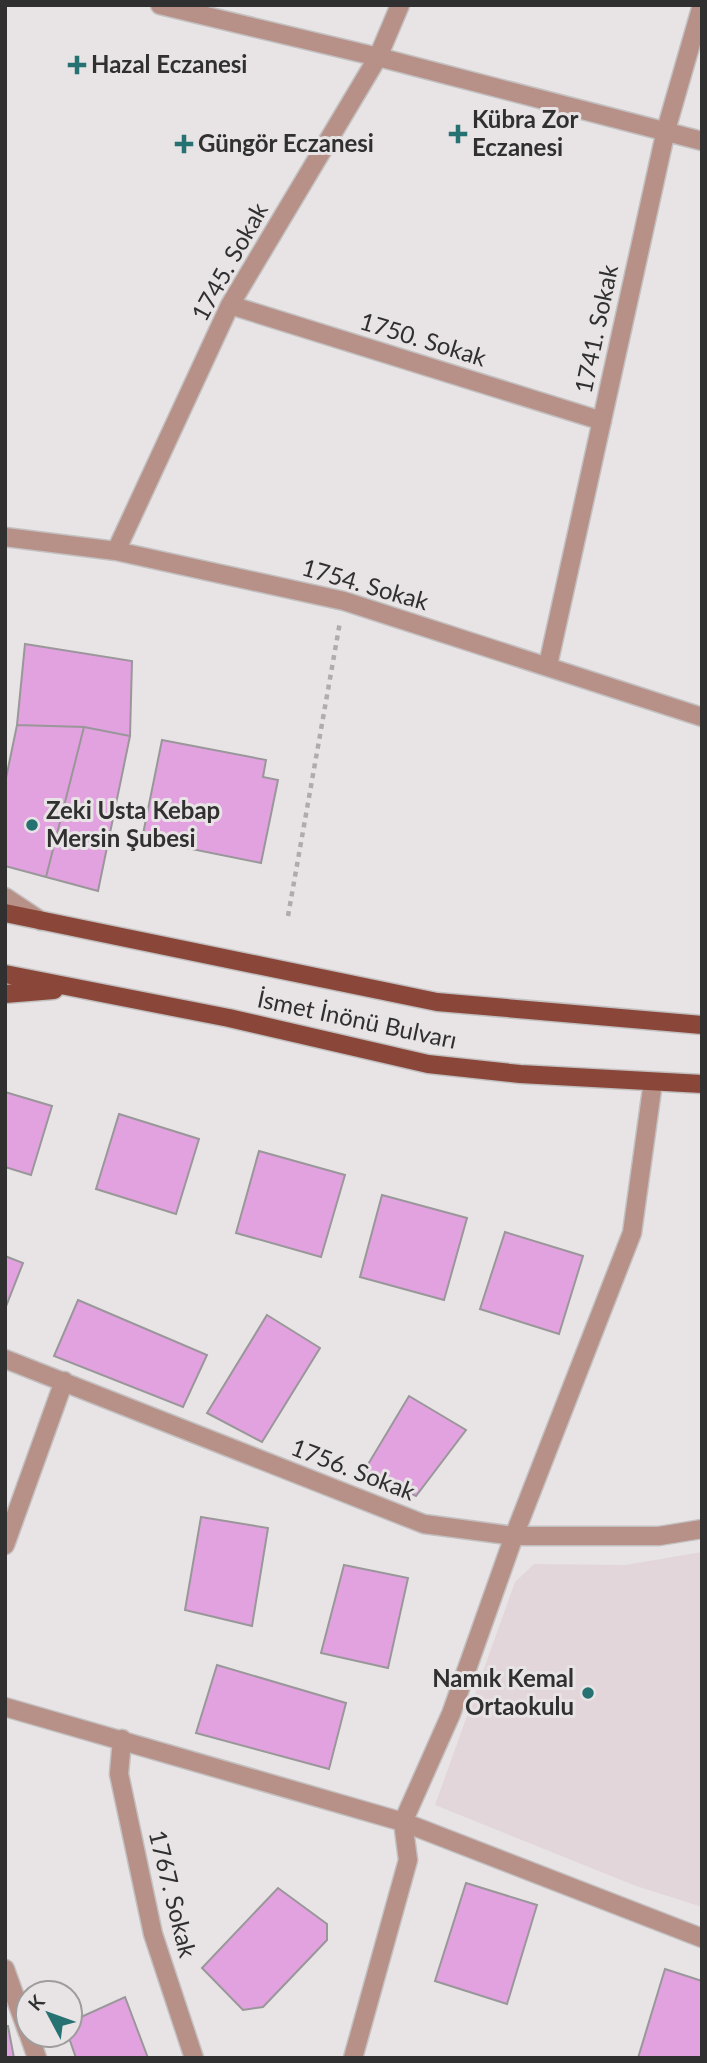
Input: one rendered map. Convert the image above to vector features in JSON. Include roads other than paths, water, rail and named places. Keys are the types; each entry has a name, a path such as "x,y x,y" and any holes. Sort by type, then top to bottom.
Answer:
{"main road":[{"name":"İsmet İnönü Bulvarı","path":"5,913 437,1002 702,1025"},
{"name":"İsmet İnönü Bulvarı","path":"5,974 229,1018 428,1064 520,1074 702,1084"},
{"path":"5,994 74,989"}],"street":[{"name":"1745. Sokak","path":"116,551 230,305 378,57 400,5"},
{"name":"1741. Sokak","path":"548,666 666,130 702,5"},
{"path":"170,6 702,141"},
{"name":"1750. Sokak","path":"230,305 602,421"},
{"name":"1754. Sokak","path":"5,537 116,551 344,601 702,717"},
{"path":"5,897 41,921"},
{"path":"353,2058 408,1860 403,1822 451,1714 514,1536 632,1233 653,1082"},
{"name":"1756. Sokak","path":"5,1359 424,1524 514,1536 659,1535 702,1530"},
{"path":"5,1545 64,1381"},
{"path":"5,1707 403,1822 702,1938"},
{"name":"1767. Sokak","path":"122,1740 119,1774 153,1934 194,2058"},
{"path":"5,1969 14,1994"}],"place":[{"name":"Hazal Eczanesi","path":"77,65"},
{"name":"Kübra Zor Eczanesi","path":"458,134"},
{"name":"Güngör Eczanesi","path":"184,144"},
{"name":"Zeki Usta Kebap Mersin Şubesi","path":"32,825"},
{"name":"Namık Kemal Ortaokulu","path":"588,1693"}]}
